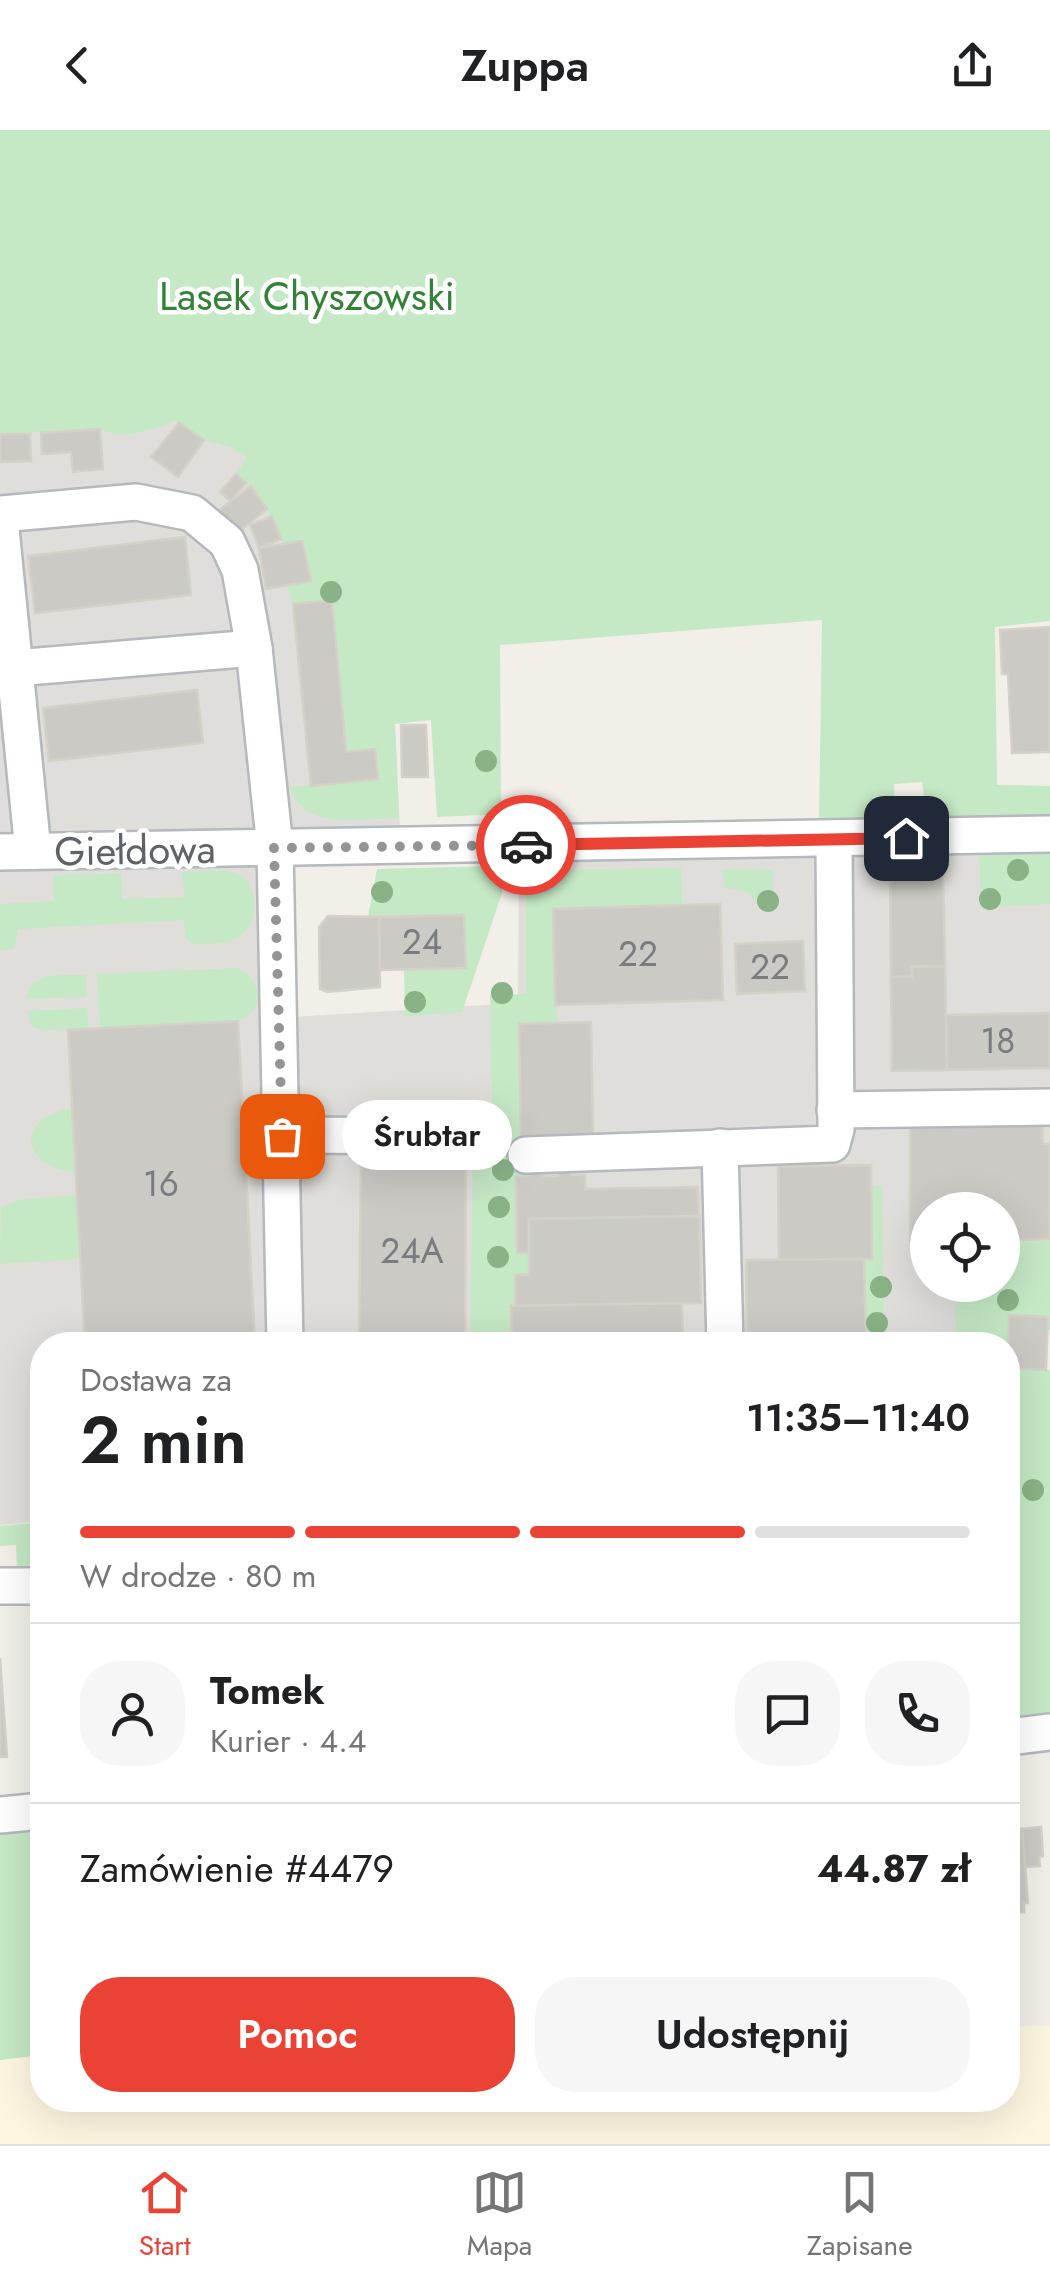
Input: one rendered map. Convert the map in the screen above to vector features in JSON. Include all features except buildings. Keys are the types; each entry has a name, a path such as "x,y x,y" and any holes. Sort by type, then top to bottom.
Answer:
{"street":[{"path":"16,851 14,668 0,516 136,502 192,513 226,542 240,570 254,648 274,848 285,1332"},
{"path":"14,668 254,648"},
{"name":"Giełdowa","path":"16,851 1050,834"},
{"path":"526,1155 832,1144 834,839"},
{"path":"835,1110 1050,1107"},
{"path":"282,1136 473,1136"},
{"path":"720,1147 725,1332"},
{"path":"0,1586 30,1586"},
{"path":"1020,1736 1050,1732"},
{"path":"0,1815 30,1812"}],"shaded area":[{"path":"0,306 162,400 321,505 395,724 400,831 288,831 293,1017 518,1003 519,853 1050,840 1050,1291 1004,1332 30,1332 30,1522 0,1525"},
{"path":"1020,2026 1050,2026 1050,2144 0,2144 0,2060 30,2056 30,2112 1020,2112"}],"green space":[{"name":"Lasek Chyszowski","path":"0,130 1050,130 1050,621 995,627 997,785 1050,786 1050,818 939,819 927,808 922,782 894,784 895,803 879,824 819,825 822,620 500,645 501,814 437,817 431,720 395,724 399,818 336,819 308,811 290,787 377,779 375,750 346,752 332,601 293,604 287,585 311,581 302,542 283,544 264,506 236,474 247,458 231,447 204,440 175,421 128,434 100,429 0,434"},
{"path":"1050,851 1050,904 981,907 979,853"},
{"path":"496,866 502,874 502,893 462,1012 405,1016 404,969 465,967 464,915 368,917 377,869"},
{"path":"681,868 682,905 553,909 557,1023 519,1024 521,1137 526,1138 524,1176 516,1177 517,1252 529,1253 529,1274 515,1275 512,1332 470,1332 471,1109 492,1108 490,995 526,994 526,870"},
{"path":"723,869 773,870 774,910 760,908 748,892 724,887"},
{"path":"182,872 231,872 249,884 255,904 249,926 242,934 223,943 192,944 186,937 184,920 18,929 14,949 0,951 0,904 54,901 53,876 121,873 122,899 185,897"},
{"path":"236,968 252,979 258,994 253,1010 238,1021 100,1028 97,974"},
{"path":"86,975 87,997 26,999 34,983 41,979"},
{"path":"87,1008 89,1029 32,1027 28,1011"},
{"path":"72,1109 76,1172 43,1161 34,1152 31,1141 41,1121"},
{"path":"871,1186 882,1186 884,1332 866,1332 864,1259"},
{"path":"77,1195 80,1259 0,1264 1,1208 18,1200"},
{"path":"1050,1241 1050,1330 1047,1317 1010,1315 1009,1332 956,1332 955,1302 1020,1302 1020,1242"},
{"path":"1020,1368 1050,1370 1050,1727 1020,1731"},
{"path":"30,1523 30,1576 17,1575 16,1545 0,1546 0,1526"},
{"path":"30,1823 30,2056 0,2060 0,1826"}],"way so far":[{"path":"282,1136 274,848 526,845"}],"place":[{"name":"Śrubtar","path":"282,1136"}],"route":[{"path":"526,845 906,838"}]}
